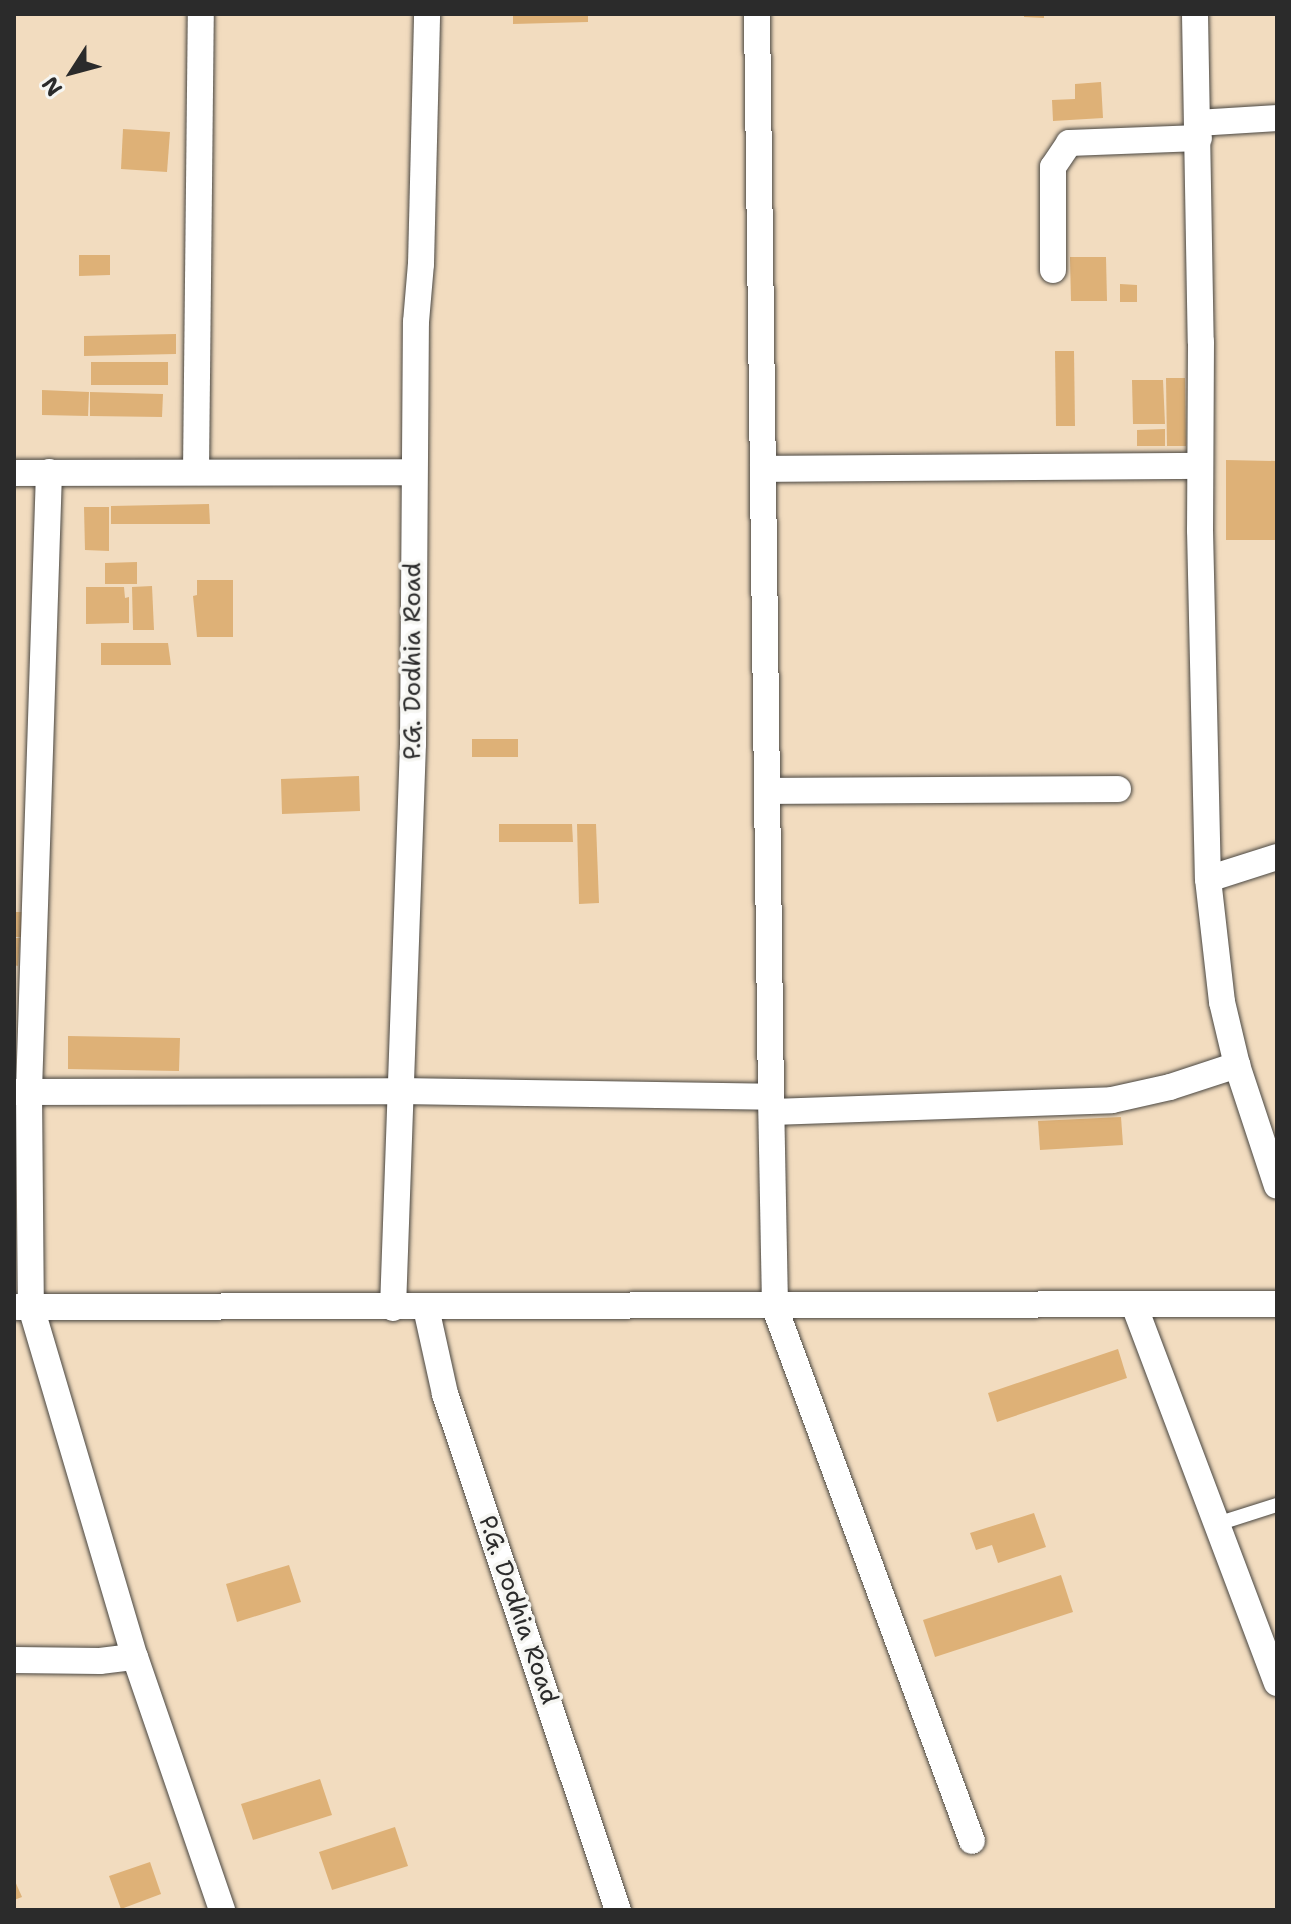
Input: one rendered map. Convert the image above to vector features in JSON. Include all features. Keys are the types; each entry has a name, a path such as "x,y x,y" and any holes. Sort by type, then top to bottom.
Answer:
{"street":[{"path":"196,472 201,14"},
{"name":"P.G. Dodhia Road","path":"393,1308 413,744 414,472 427,14"},
{"path":"757,14 775,1308 972,1841"},
{"path":"1195,14 1208,879 1222,1002 1237,1065 1277,1186"},
{"path":"1053,270 1053,167 1069,143 1198,130 1277,118"},
{"path":"763,469 1200,466"},
{"path":"49,472 21,1092 23,1307 135,1657 222,1910"},
{"path":"14,473 414,472"},
{"path":"767,791 1118,789"},
{"path":"1208,879 1277,857"},
{"path":"21,1092 399,1091 772,1105 1112,1100 1170,1087 1237,1065"},
{"path":"23,1307 775,1308 1277,1304"},
{"path":"1134,1305 1277,1683"},
{"name":"P.G. Dodhia Road","path":"426,1308 445,1394 618,1910"},
{"path":"14,1660 100,1661 135,1657"}],"lane":[{"path":"1217,1524 1277,1505"}],"building":[{"path":"513,14 588,14 588,22 513,24"},
{"path":"1024,14 1044,14 1044,18 1024,17"},
{"path":"1101,82 1103,118 1053,121 1052,100 1075,99 1075,84"},
{"path":"123,129 170,132 167,172 121,169"},
{"path":"79,255 110,255 110,275 79,276"},
{"path":"1070,257 1106,257 1107,301 1071,301"},
{"path":"1120,284 1137,285 1137,302 1120,302"},
{"path":"176,334 176,354 84,356 84,336"},
{"path":"1055,351 1074,351 1075,426 1056,426"},
{"path":"91,362 168,362 168,385 91,385"},
{"path":"1166,378 1185,378 1186,446 1167,446"},
{"path":"1132,380 1163,380 1165,424 1133,424"},
{"path":"42,390 89,392 88,416 42,415"},
{"path":"90,392 163,394 162,417 90,416"},
{"path":"1165,429 1165,446 1137,446 1137,430"},
{"path":"1226,460 1277,461 1277,540 1226,540"},
{"path":"209,504 210,524 111,524 111,506"},
{"path":"84,507 109,507 109,551 85,550"},
{"path":"137,562 137,584 105,584 105,563"},
{"path":"197,580 233,580 233,637 197,637 193,596 197,595"},
{"path":"152,586 154,630 133,630 132,587"},
{"path":"86,587 124,587 125,598 129,597 129,623 86,624"},
{"path":"101,643 168,643 171,665 101,665"},
{"path":"472,739 518,739 518,757 472,757"},
{"path":"359,776 360,811 282,814 281,779"},
{"path":"499,824 572,824 573,842 499,842"},
{"path":"577,824 596,824 599,903 579,904"},
{"path":"14,912 22,912 22,937 14,937"},
{"path":"14,938 20,938 18,966 14,965"},
{"path":"68,1036 180,1038 179,1071 68,1069"},
{"path":"1121,1117 1123,1145 1040,1150 1038,1121"},
{"path":"1118,1349 1127,1378 997,1422 988,1393"},
{"path":"1034,1513 1046,1547 998,1563 992,1545 976,1550 970,1533"},
{"path":"289,1565 301,1602 237,1622 226,1584"},
{"path":"1061,1575 1073,1612 935,1657 923,1620"},
{"path":"320,1779 332,1815 253,1840 241,1804"},
{"path":"395,1827 408,1866 332,1890 319,1852"},
{"path":"150,1862 161,1894 121,1909 109,1876"},
{"path":"14,1879 22,1897 14,1900"}]}
